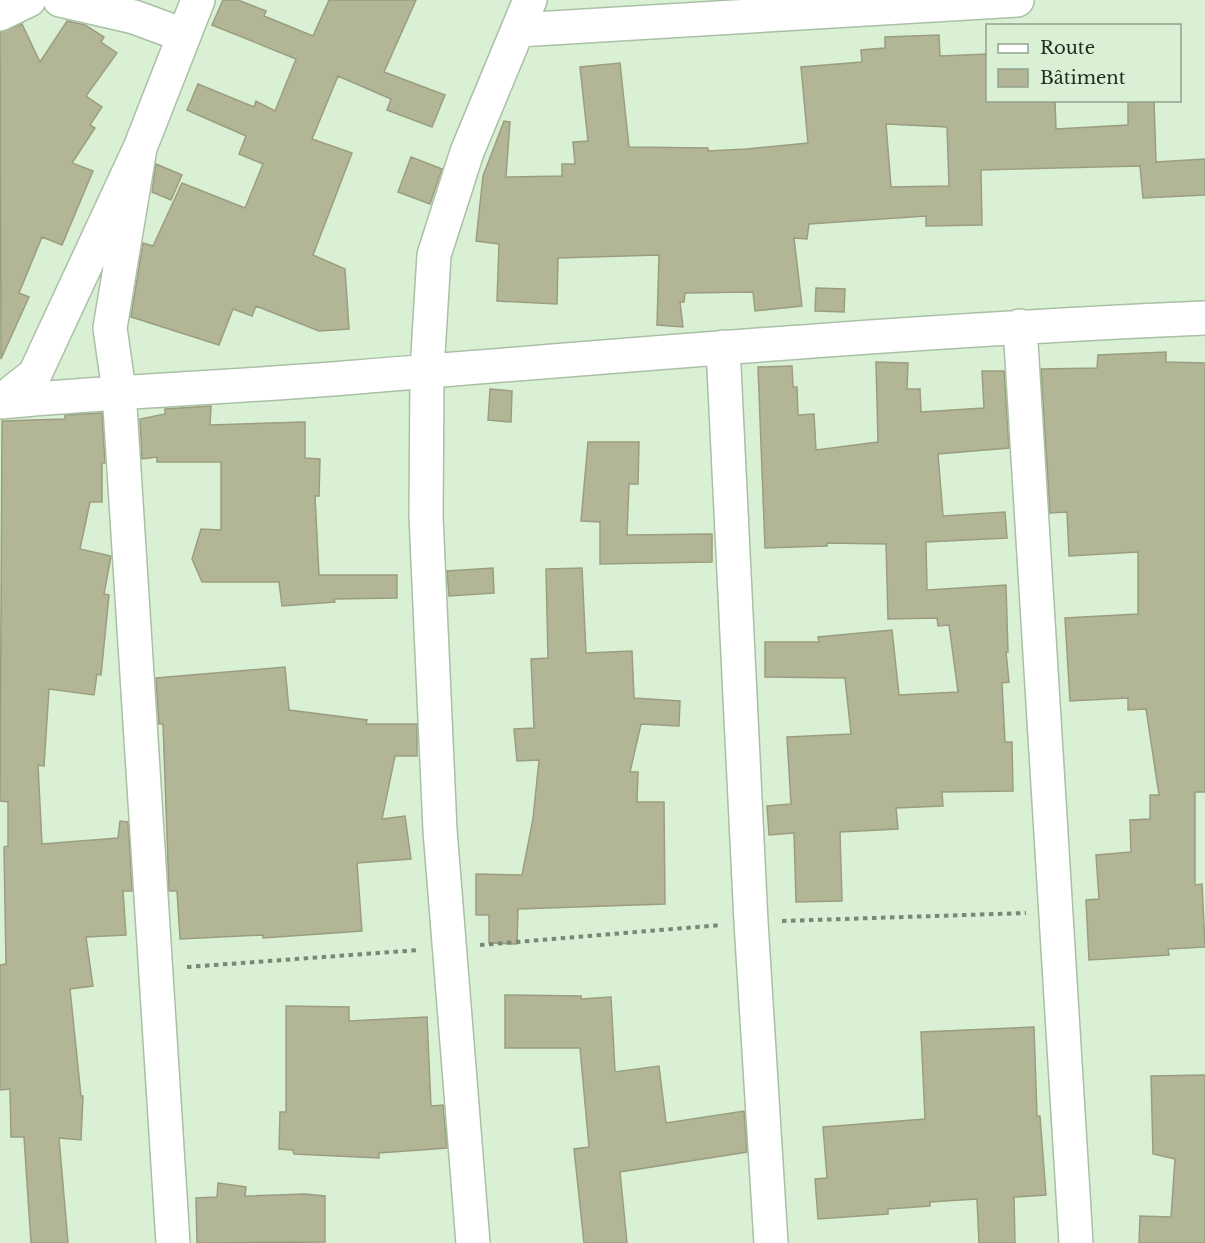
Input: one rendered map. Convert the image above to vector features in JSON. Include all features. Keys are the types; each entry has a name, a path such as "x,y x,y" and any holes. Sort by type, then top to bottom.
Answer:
{"street":[{"path":"0,14 29,0"},
{"path":"60,0 134,17 183,35"},
{"path":"0,402 35,374 140,148 198,0"},
{"path":"472,1243 440,830 426,516 427,371 434,255 467,152 524,15 1017,0"},
{"path":"140,148 110,328 119,391 173,1243"},
{"path":"0,402 119,391 272,384 723,347 1020,326 1205,318"},
{"path":"1020,326 1076,1243"},
{"path":"723,347 751,922 771,1243"}],"path":[{"path":"156,970 607,936 751,922 1055,912"}],"building":[{"path":"223,0 238,0 266,11 264,16 313,36 329,0 416,0 384,72 445,95 432,127 387,110 391,99 338,76 312,139 352,153 313,255 345,269 349,329 319,331 256,306 252,316 233,309 219,345 131,317 143,243 153,246 182,183 245,208 263,164 239,154 246,136 187,110 198,84 254,107 256,101 275,111 296,59 212,25"},
{"path":"67,21 85,25 104,37 101,42 117,53 86,96 102,107 90,125 95,128 72,163 93,171 62,245 42,237 19,293 29,297 1,359 0,32 22,24 40,62"},
{"path":"939,35 940,56 986,54 986,102 1055,102 1056,129 1128,125 1128,102 1154,102 1156,162 1205,159 1205,195 1143,198 1140,166 981,170 982,225 926,226 926,216 809,224 807,239 794,238 802,306 755,311 753,292 685,293 684,302 680,302 683,327 657,325 659,255 558,258 557,304 497,301 499,244 476,241 483,176 504,121 510,122 506,177 562,176 562,164 575,164 573,142 588,141 580,67 620,63 629,147 708,148 708,151 747,149 808,143 801,67 862,62 861,50 885,48 885,37","holes":["886,124 947,127 949,186 891,187"]},
{"path":"411,157 442,169 430,204 398,192"},
{"path":"156,164 182,175 171,200 152,192"},
{"path":"816,288 845,289 844,312 815,311"},
{"path":"1166,352 1166,362 1205,363 1205,792 1195,792 1195,885 1202,884 1205,947 1168,949 1169,955 1089,960 1086,900 1099,899 1096,855 1131,852 1130,820 1150,819 1150,795 1159,795 1146,709 1128,710 1128,698 1070,701 1065,618 1138,614 1138,552 1069,556 1067,512 1050,513 1041,369 1097,368 1098,355"},
{"path":"876,362 908,363 907,389 920,389 921,412 984,408 982,371 1004,371 1009,448 938,454 943,516 1005,512 1007,538 926,542 927,590 1006,585 1008,652 1006,652 1009,682 1002,683 1005,742 1012,742 1013,791 942,792 943,806 896,808 898,829 840,832 842,901 796,902 794,833 769,835 767,806 791,804 787,737 851,734 845,678 765,677 765,642 819,642 818,637 892,630 899,695 958,692 949,625 938,626 937,618 888,619 886,544 827,543 827,546 765,548 758,367 792,366 793,387 797,387 798,415 814,414 816,450 878,442"},
{"path":"490,389 512,391 511,422 488,420"},
{"path":"211,406 210,425 305,422 305,458 320,459 319,496 315,496 319,575 397,575 397,598 334,599 335,602 282,606 279,582 202,582 192,559 201,529 221,530 221,462 157,462 157,457 142,459 140,419 165,414 165,409"},
{"path":"102,413 105,463 102,463 102,502 90,502 80,549 111,556 104,594 109,595 101,675 97,674 94,695 49,689 44,766 38,765 42,844 118,838 120,821 128,822 132,891 123,891 126,935 86,937 93,986 70,989 81,1096 83,1096 81,1140 59,1138 68,1243 31,1243 24,1137 11,1137 10,1089 0,1090 0,965 6,964 4,847 8,846 8,802 0,801 2,421 65,419 65,415"},
{"path":"588,442 639,442 638,484 629,484 627,535 712,534 712,562 600,564 600,522 581,521"},
{"path":"493,568 494,593 449,596 447,571"},
{"path":"582,568 586,653 632,651 634,698 680,701 679,726 641,724 630,772 638,772 637,802 664,802 665,904 518,909 517,944 489,943 489,915 476,915 476,874 522,875 533,819 539,760 517,761 514,729 534,728 531,659 548,658 546,569"},
{"path":"285,667 289,710 367,720 366,724 417,724 417,756 395,756 382,819 405,816 411,859 357,863 362,931 263,938 263,935 180,939 177,891 169,891 163,724 159,724 156,678"},
{"path":"505,995 581,996 581,999 611,997 615,1072 659,1066 666,1123 744,1111 747,1152 620,1172 627,1243 584,1243 574,1149 589,1147 580,1048 505,1048"},
{"path":"286,1006 349,1007 349,1021 427,1017 431,1106 443,1105 447,1148 379,1153 379,1158 294,1154 293,1150 279,1149 280,1112 286,1112"},
{"path":"1034,1027 1037,1116 1040,1116 1046,1195 1014,1197 1015,1243 979,1243 977,1199 930,1202 930,1206 888,1209 888,1214 818,1219 815,1179 827,1178 823,1127 925,1119 921,1032"},
{"path":"1205,1075 1205,1243 1139,1243 1140,1216 1171,1217 1175,1159 1153,1154 1151,1076"},
{"path":"218,1183 246,1187 245,1196 305,1194 325,1196 325,1242 197,1243 196,1198 217,1197"}]}
